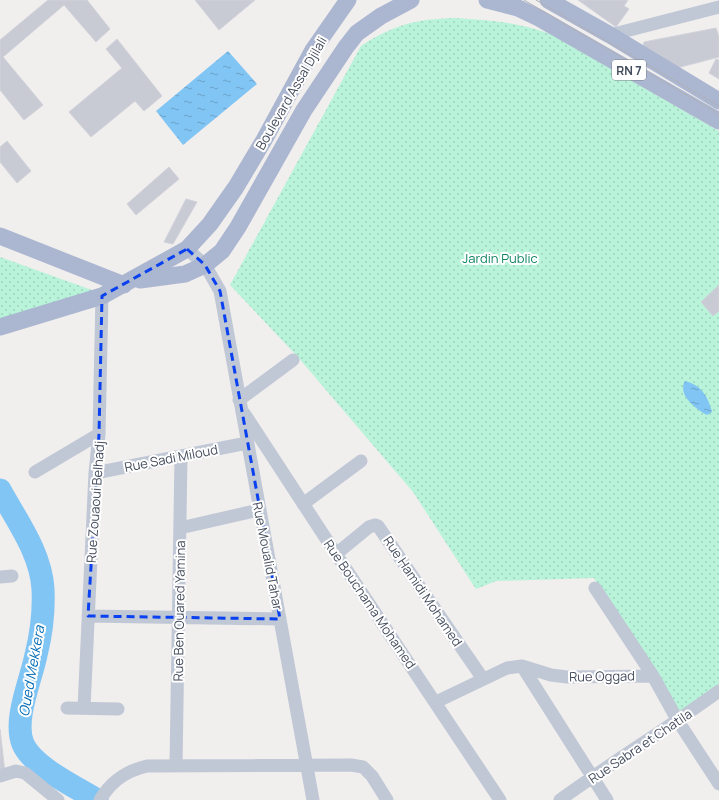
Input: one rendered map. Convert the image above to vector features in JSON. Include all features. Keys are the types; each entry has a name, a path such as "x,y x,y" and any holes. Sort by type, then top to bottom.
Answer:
{"main road":[{"name":"Boulevard Assal Djilali","path":"0,327 102,296 128,283 187,249 210,224 239,180 278,115 313,50 348,0"},
{"path":"0,236 128,283 185,274 205,265 222,251 304,110 357,33 381,16 410,0"},
{"name":"RN 7","path":"487,0 518,8 539,18 719,121"},
{"name":"RN 7","path":"553,1 716,97"},
{"path":"278,115 296,126"},
{"path":"239,180 261,186"}],"street":[{"path":"610,35 719,7"},
{"name":"Rue Moualid Tahar","path":"187,249 205,265 220,291 225,312 247,442 313,800"},
{"name":"Rue Zouaoui Belhadj","path":"84,708 95,473 99,434 102,296"},
{"path":"240,403 293,360"},
{"name":"Rue Bouchama Mohamed","path":"240,403 303,504 500,800"},
{"path":"35,472 99,434"},
{"name":"Rue Sadi Miloud","path":"95,473 247,442"},
{"name":"Rue Ben Ouared Yamina","path":"176,765 181,456"},
{"path":"303,504 361,461"},
{"path":"180,528 260,510"},
{"name":"Rue Hamidi Mohamed","path":"336,554 369,527 375,525 378,526 483,679"},
{"path":"595,588 653,676 678,722 719,784"},
{"path":"88,616 280,620"},
{"path":"436,702 507,668 522,666 607,800"},
{"name":"Rue Oggad","path":"522,666 551,675 567,677 653,676"},
{"name":"Rue Sabra et Chatila","path":"560,800 592,777 678,722 719,691"},
{"path":"67,708 118,709"},
{"path":"100,800 109,786 129,772 141,767 176,765 307,764 351,765 363,767 372,776 388,800"},
{"path":"0,776 20,771 25,772 58,800"}],"highlighted area":[{"path":"187,249 205,265 220,291 280,619 88,616 99,434 102,296"}],"green space":[{"name":"Jardin Public","path":"454,18 503,22 550,34 719,131 719,690 685,712 679,710 594,578 496,581 476,589 413,492 297,356 230,285 361,46 394,28 405,24"},
{"path":"0,257 103,294 0,324"}],"water":[{"path":"228,51 257,84 183,145 156,111"},
{"path":"685,381 700,388 706,396 712,412 707,415 689,401 683,386"}],"building":[{"path":"48,0 87,0 110,29 96,42 64,5 3,57 43,105 24,120 0,90 0,40"},
{"path":"195,0 255,0 219,30"},
{"path":"578,0 628,0 624,6 629,9 616,27"},
{"path":"716,28 719,37 719,57 673,69 643,46 644,42"},
{"path":"117,39 162,96 144,111 135,101 91,137 69,112 122,68 106,49"},
{"path":"716,59 719,60 719,79 709,73"},
{"path":"7,141 31,171 17,183 0,162 0,147"},
{"path":"169,167 179,179 136,215 127,204"},
{"path":"186,199 197,202 173,244 164,242"},
{"path":"719,285 719,311 713,316 701,302"},
{"path":"0,729 5,773 0,774"}],"waterway":[{"name":"Oued Mekkera","path":"0,490 21,525 33,550 38,563 43,589 43,614 39,639 34,665 21,712 20,734 23,744 36,761 45,768 67,783 97,800"}],"tram line":[{"path":"524,0 719,114"},
{"path":"536,0 719,106"}]}
